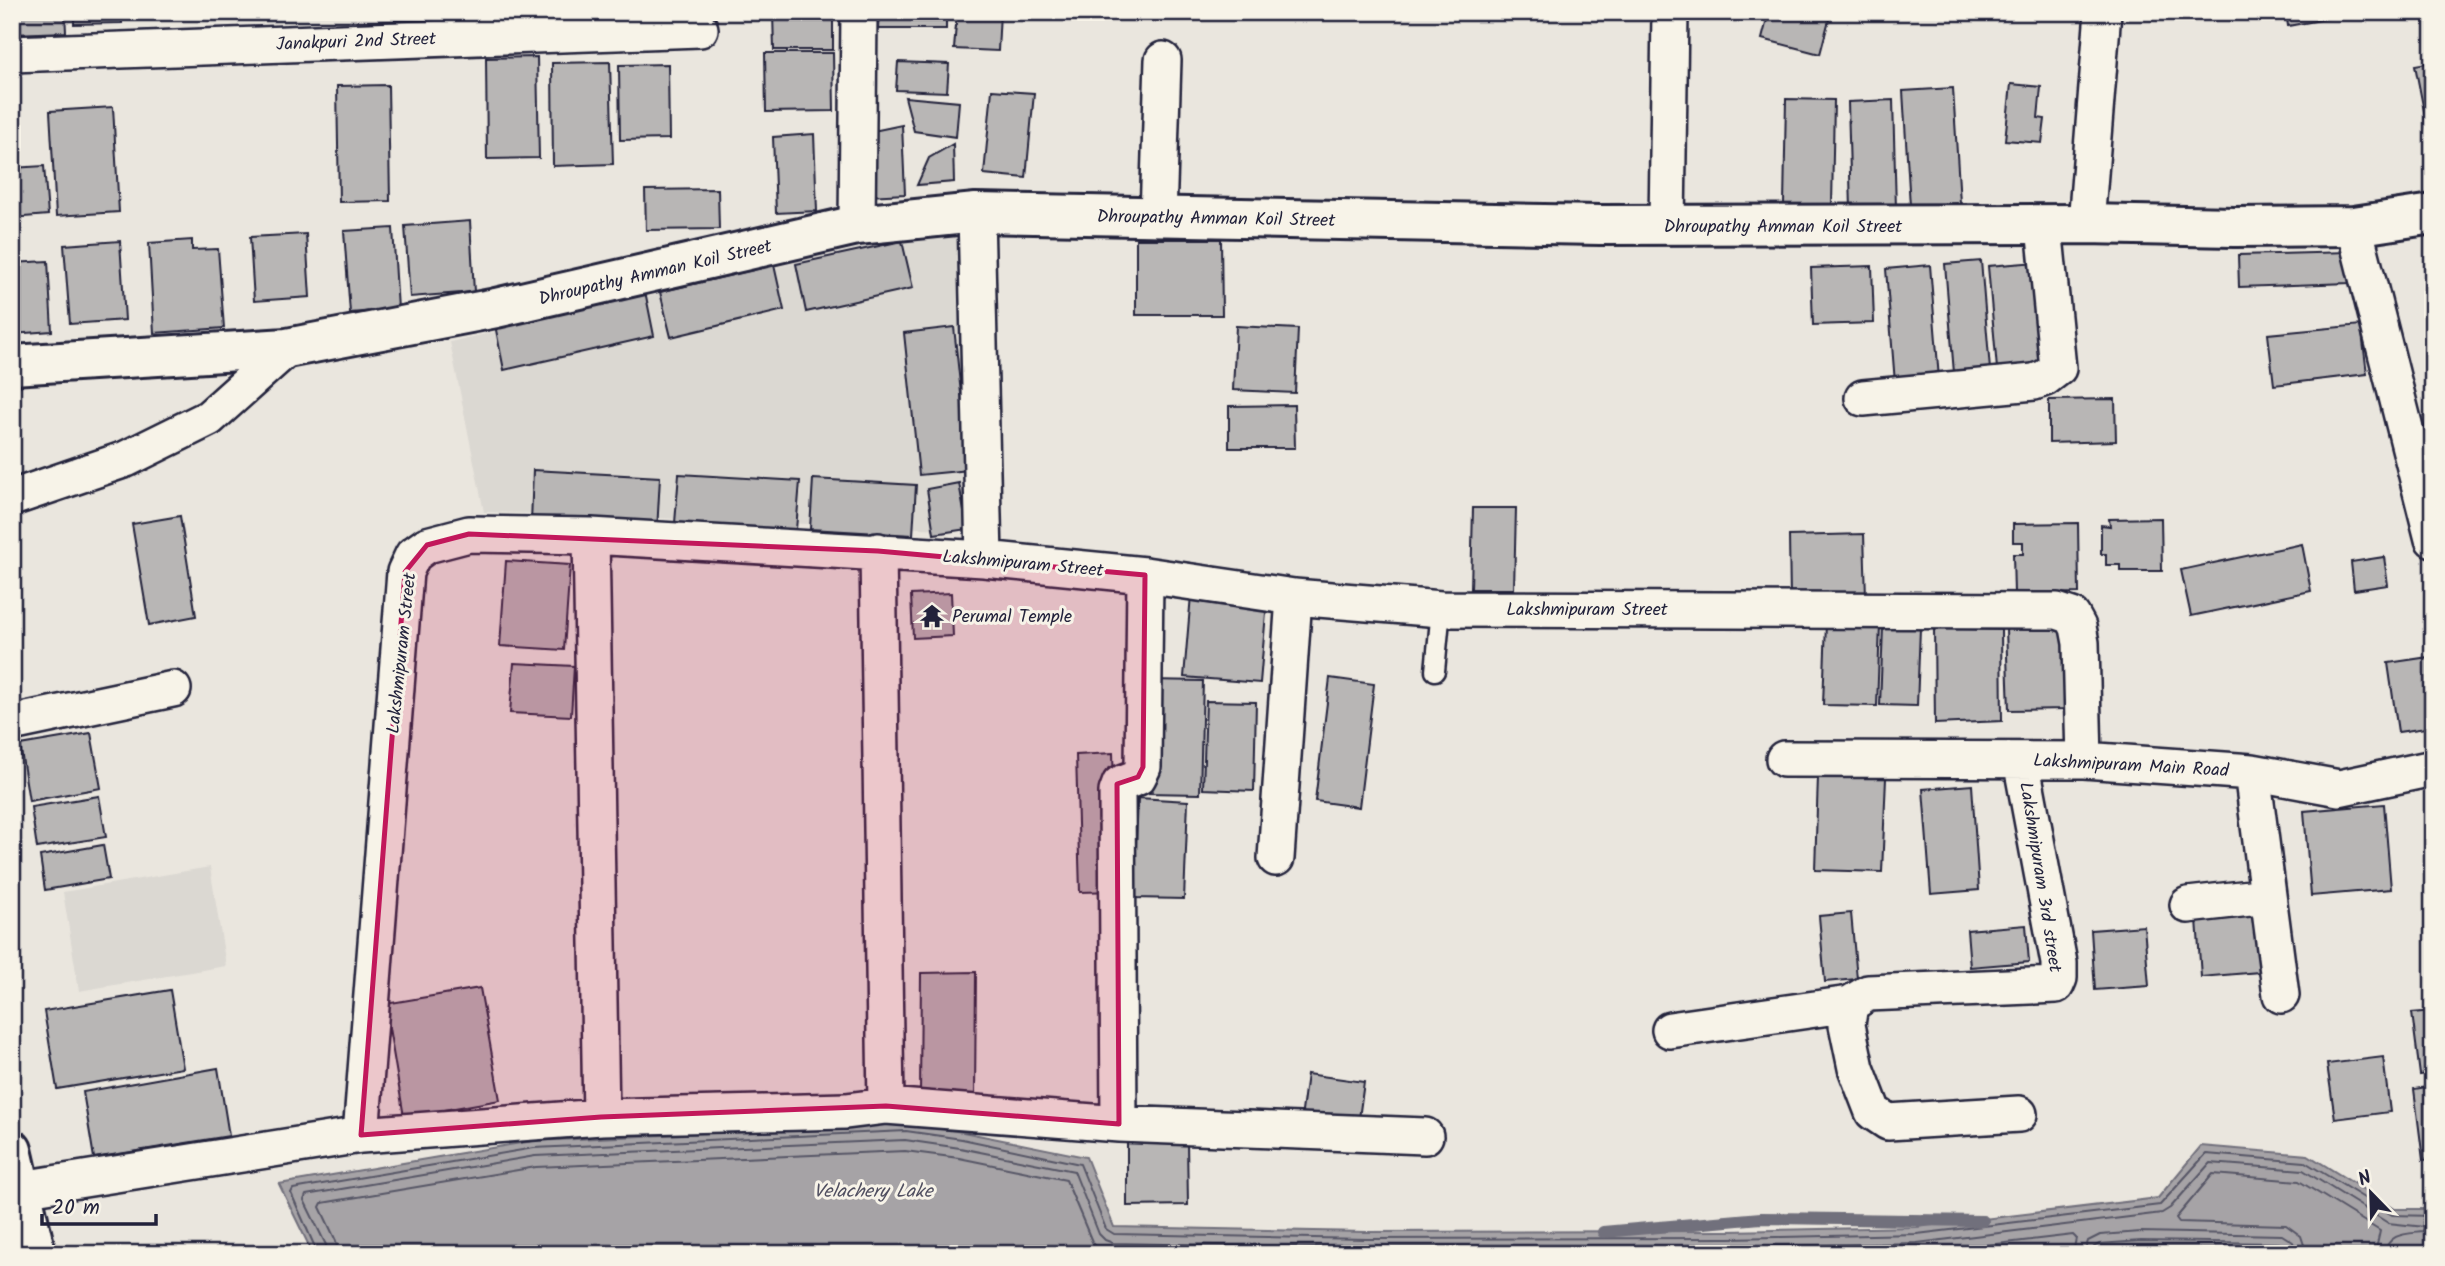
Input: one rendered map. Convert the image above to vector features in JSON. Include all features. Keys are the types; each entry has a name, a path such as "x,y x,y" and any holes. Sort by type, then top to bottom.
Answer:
{"street":[{"path":"857,226 859,12"},
{"path":"1667,225 1670,12"},
{"path":"2085,224 2103,12"},
{"name":"Janakpuri 2nd Street","path":"12,54 700,29"},
{"path":"1158,217 1163,60"},
{"path":"976,214 984,559"},
{"name":"Dhroupathy Amman Koil Street","path":"12,365 287,348 496,308 857,226 976,214 1667,225 2085,224 2234,227 2354,226 2433,214"},
{"path":"1863,398 2034,382 2058,368 2044,226"},
{"path":"2354,226 2433,538"},
{"path":"12,498 126,459 209,418 287,348"},
{"name":"Lakshmipuram Street","path":"361,1135 405,572 413,555 427,545 469,534 591,536 984,559 1145,575 1294,597 1441,609 2057,611 2072,616 2078,627 2081,643 2084,760"},
{"path":"591,536 601,1116"},
{"path":"878,551 887,1106"},
{"path":"1119,1124 1117,792 1120,784 1138,777 1143,767 1145,575"},
{"path":"1276,858 1294,597"},
{"path":"12,723 173,689"},
{"name":"Lakshmipuram Main Road","path":"1784,759 2084,760 2252,772 2340,788 2433,768"},
{"name":"Lakshmipuram 3rd street","path":"1850,1004 1868,993 2056,985 2059,963 2021,760"},
{"path":"2252,772 2281,995"},
{"path":"2188,905 2268,896"},
{"path":"1670,1030 1850,1004 1847,1025 1856,1068 1873,1112 1888,1122 2019,1114"},
{"path":"21,1189 361,1135 601,1116 846,1111 887,1106 1119,1124 1425,1136"},
{"path":"12,1150 36,1254"}],"lane":[{"path":"1435,671 1441,609"}],"highlighted area":[{"path":"469,534 878,551 1145,575 1143,767 1138,777 1117,784 1119,1124 886,1106 601,1117 361,1135 405,572 427,545"}],"shaded area":[{"path":"987,219 974,530 484,512 450,342"},
{"path":"210,867 226,966 79,991 63,892"}],"water":[{"name":"Velachery Lake","path":"906,1124 963,1132 1086,1157 1114,1227 1366,1232 1728,1231 1917,1227 2158,1198 2201,1146 2308,1155 2395,1209 2433,1209 2433,1247 2388,1252 2141,1248 2035,1254 313,1254 279,1184 533,1141"}],"building":[{"path":"12,12 65,12 66,32 12,34"},
{"path":"74,12 122,12 122,23 74,24"},
{"path":"773,12 833,12 833,50 774,50"},
{"path":"879,12 946,12 946,29 878,29"},
{"path":"957,12 1000,12 998,51 954,49"},
{"path":"1769,12 1831,12 1820,54 1762,39"},
{"path":"2286,12 2363,12 2288,26"},
{"path":"765,53 833,53 834,111 766,112"},
{"path":"537,57 539,158 487,159 486,58"},
{"path":"610,62 613,164 553,166 552,63"},
{"path":"898,62 949,64 947,92 896,90"},
{"path":"2433,62 2433,157 2415,65"},
{"path":"668,64 669,139 620,140 619,65"},
{"path":"2011,84 2041,87 2038,118 2045,119 2042,143 2005,140"},
{"path":"388,85 390,201 339,202 337,86"},
{"path":"1953,88 1960,203 1910,206 1903,91"},
{"path":"992,90 1034,93 1026,178 984,174"},
{"path":"905,97 959,102 956,137 914,131"},
{"path":"1786,99 1834,100 1832,206 1784,205"},
{"path":"1893,100 1896,209 1851,210 1848,102"},
{"path":"113,107 119,212 56,216 50,111"},
{"path":"902,125 905,194 868,196 873,131"},
{"path":"814,134 817,211 776,213 773,137"},
{"path":"953,144 954,182 917,185 929,158"},
{"path":"44,166 48,215 12,218 12,168"},
{"path":"718,189 719,229 646,230 645,190"},
{"path":"470,221 474,292 410,297 405,226"},
{"path":"393,228 398,309 350,313 344,231"},
{"path":"306,234 310,297 254,301 250,237"},
{"path":"1136,239 1221,239 1222,315 1136,315"},
{"path":"192,240 192,250 218,249 224,328 154,333 149,243"},
{"path":"120,241 125,320 70,324 64,245"},
{"path":"902,241 913,288 806,312 796,264"},
{"path":"2349,252 2350,283 2239,287 2238,255"},
{"path":"48,261 52,331 12,334 12,263"},
{"path":"1981,261 1990,370 1954,373 1945,264"},
{"path":"2037,262 2046,364 1997,369 1988,266"},
{"path":"774,265 784,310 671,337 660,292"},
{"path":"1930,265 1939,379 1895,383 1886,269"},
{"path":"1872,266 1874,323 1813,325 1811,268"},
{"path":"645,291 654,336 504,370 495,325"},
{"path":"2361,325 2367,374 2274,385 2268,334"},
{"path":"1236,326 1298,329 1295,393 1233,390"},
{"path":"954,327 969,470 919,475 904,333"},
{"path":"2115,399 2116,441 2049,443 2049,400"},
{"path":"1294,405 1295,448 1229,448 1229,406"},
{"path":"533,470 660,477 657,531 531,523"},
{"path":"679,474 800,481 796,530 675,523"},
{"path":"813,479 916,485 913,535 810,529"},
{"path":"959,483 967,529 934,534 927,489"},
{"path":"1473,508 1516,508 1514,589 1471,589"},
{"path":"180,516 196,616 149,625 132,524"},
{"path":"2161,518 2162,571 2120,571 2120,565 2106,565 2106,554 2101,554 2101,525 2110,526 2109,519"},
{"path":"2078,523 2079,593 2014,594 2013,554 2023,554 2023,542 2013,542 2013,524"},
{"path":"1864,534 1866,597 1790,599 1789,536"},
{"path":"2302,544 2311,591 2191,616 2181,570"},
{"path":"2384,557 2388,585 2354,590 2351,562"},
{"path":"506,561 570,565 564,650 500,646"},
{"name":"Perumal Temple","path":"951,593 953,636 913,638 911,595"},
{"path":"1191,595 1267,601 1260,683 1184,677"},
{"path":"1826,623 1880,624 1877,706 1823,705"},
{"path":"1883,627 1920,628 1917,706 1880,705"},
{"path":"2064,627 2066,709 2009,710 2006,629"},
{"path":"1934,628 2001,630 2002,721 1935,724"},
{"path":"2429,657 2433,684 2433,727 2398,732 2388,663"},
{"path":"514,663 574,666 571,716 510,713"},
{"path":"1330,678 1374,684 1359,807 1315,801"},
{"path":"1149,680 1203,681 1200,794 1146,793"},
{"path":"1206,701 1256,702 1254,791 1203,789"},
{"path":"91,733 101,788 29,801 20,745"},
{"path":"1113,753 1117,891 1080,892 1076,755"},
{"path":"1818,776 1886,778 1882,872 1815,870"},
{"path":"1972,785 1979,890 1931,894 1923,789"},
{"path":"99,796 106,837 37,848 31,807"},
{"path":"1138,798 1188,801 1184,899 1134,898"},
{"path":"2384,804 2391,889 2311,896 2304,811"},
{"path":"103,845 109,879 45,890 40,856"},
{"path":"1851,913 1857,979 1825,982 1819,916"},
{"path":"2254,914 2259,972 2201,977 2197,919"},
{"path":"2026,925 2029,962 1970,967 1967,930"},
{"path":"2144,926 2149,986 2095,990 2091,930"},
{"path":"976,972 975,1096 920,1096 921,973"},
{"path":"480,988 500,1100 404,1117 385,1004"},
{"path":"170,990 183,1068 57,1089 44,1011"},
{"path":"2433,1011 2433,1073 2420,1075 2412,1013"},
{"path":"2383,1057 2390,1112 2335,1119 2327,1064"},
{"path":"218,1068 229,1136 94,1158 83,1092"},
{"path":"1307,1074 1364,1082 1358,1126 1301,1119"},
{"path":"2433,1086 2433,1159 2423,1160 2414,1089"},
{"path":"1187,1141 1188,1205 1127,1206 1127,1142"}],"waterway":[{"path":"1603,1232 1761,1218 1983,1221"}],"place":[{"name":"Perumal Temple","path":"932,616"}]}
